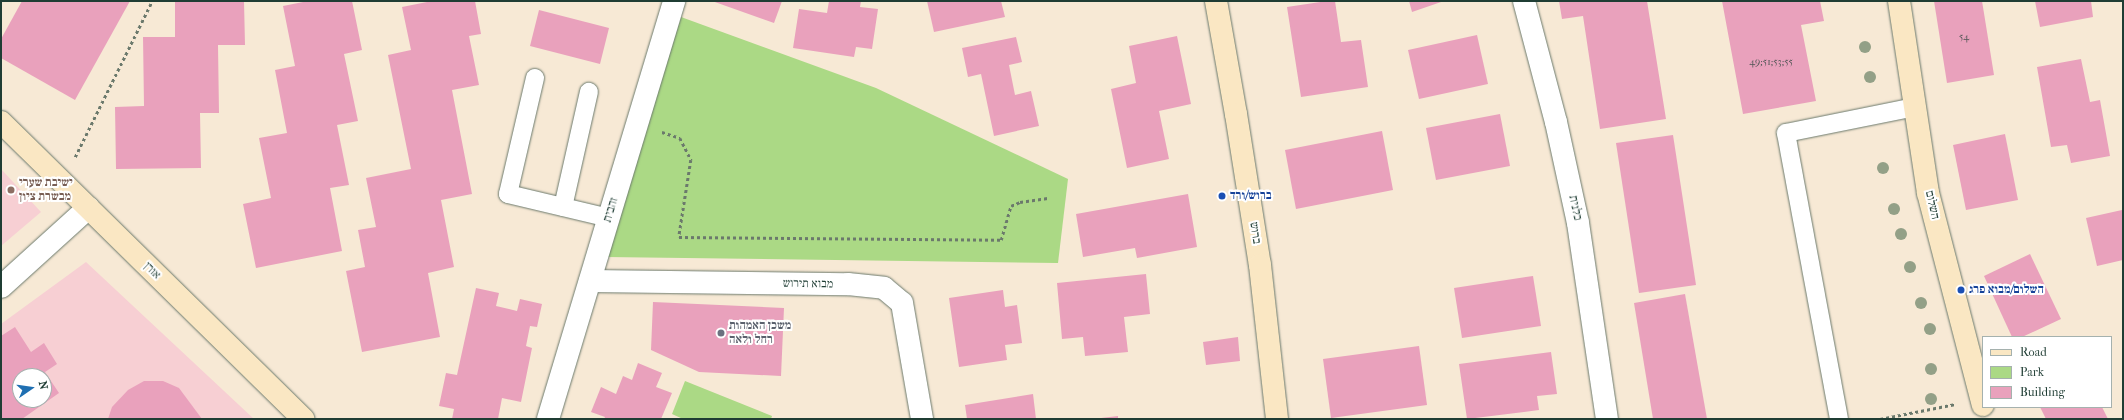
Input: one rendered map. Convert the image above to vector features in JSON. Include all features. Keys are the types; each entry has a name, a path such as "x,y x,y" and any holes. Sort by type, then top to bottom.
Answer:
{"street":[{"name":"זהבית","path":"548,419 674,1"},
{"name":"ברוש","path":"1216,1 1260,265 1277,419"},
{"name":"כלנית","path":"1524,1 1556,122 1578,223 1608,419"},
{"name":"השלום","path":"1899,1 1928,193 1982,400"},
{"name":"אורן","path":"1,122 303,419"},
{"path":"1,287 88,208"},
{"name":"מבוא תירוש","path":"590,281 848,284 884,288 902,303 922,419"},
{"name":"השלום","path":"1985,408 1989,419"}],"lane":[{"path":"535,78 508,194 608,218"},
{"path":"563,207 589,92"},
{"path":"1839,419 1786,133 1915,107"}],"path":[{"path":"62,183 152,1"},
{"path":"637,125 680,138 691,160 679,238 1001,240 1011,206 1020,202 1048,198"},
{"path":"1880,419 1982,404"}],"shaded area":[{"name":"ישיבת שערי מבשרת ציון","path":"1,169 41,212 1,246"},
{"path":"86,262 254,419 1,419 1,324"}],"green space":[{"path":"681,17 876,88 1068,179 1058,263 606,257"},
{"path":"685,381 772,416 771,419 683,419 672,414"}],"building":[{"path":"22,1 130,1 75,100 1,58 1,39"},
{"path":"175,1 244,1 245,45 218,45 219,113 200,113 201,168 116,169 115,107 144,106 143,37 175,37"},
{"path":"308,1 352,1 362,50 344,54 358,121 337,125 349,185 330,188 342,251 256,268 243,204 271,198 259,138 287,133 275,70 295,66 283,6"},
{"path":"432,1 475,1 481,34 469,36 479,85 452,90 472,194 441,200 454,267 428,273 440,337 362,352 346,271 365,267 358,230 376,227 366,178 411,169 388,55 411,50 402,7"},
{"path":"712,1 782,1 774,23"},
{"path":"829,1 861,1 860,7 878,9 872,49 856,47 854,57 793,48 799,9 827,13"},
{"path":"927,1 1001,1 1005,17 934,32"},
{"path":"1335,1 1341,42 1361,40 1368,87 1301,97 1287,7"},
{"path":"1409,1 1444,1 1412,12"},
{"path":"1559,1 1647,1 1666,119 1600,129 1583,16 1562,19"},
{"path":"1722,1 1820,1 1824,21 1801,25 1816,101 1743,114"},
{"path":"1934,1 1982,1 1994,75 1947,83"},
{"path":"2035,1 2091,1 2093,17 2040,27"},
{"path":"539,10 609,28 600,64 530,46"},
{"path":"1477,35 1488,84 1419,99 1408,50"},
{"path":"1177,36 1191,104 1159,111 1169,159 1127,168 1111,89 1136,83 1129,46"},
{"path":"1016,37 1022,62 1009,65 1015,95 1031,91 1039,126 994,136 981,74 968,77 962,48"},
{"path":"2081,59 2090,102 2100,100 2110,156 2071,163 2067,145 2051,147 2037,67"},
{"path":"1500,114 1510,166 1436,180 1426,128"},
{"path":"1382,131 1393,190 1296,209 1285,150"},
{"path":"2005,134 2018,200 1966,210 1953,145"},
{"path":"1673,135 1696,285 1639,293 1616,143"},
{"path":"1188,194 1197,247 1137,258 1135,248 1083,257 1076,214"},
{"path":"2122,210 2123,260 2097,266 2086,218"},
{"path":"2030,254 2061,319 2024,336 2012,336 1984,276"},
{"path":"1146,274 1150,314 1124,317 1128,352 1085,356 1083,337 1062,339 1057,283"},
{"path":"1533,276 1541,326 1462,338 1454,288"},
{"path":"476,288 499,293 496,306 517,311 520,299 542,304 537,327 530,326 526,346 532,348 521,402 502,398 498,419 452,419 454,409 439,406 446,373 457,375"},
{"path":"1003,290 1005,307 1017,305 1022,343 1005,345 1007,360 959,367 949,298"},
{"path":"1685,294 1707,419 1653,419 1634,303"},
{"path":"653,302 784,308 781,376 699,372 651,350"},
{"path":"15,327 31,352 44,343 57,364 51,368 12,368 12,408 38,408 22,419 1,419 1,336"},
{"path":"1238,337 1240,361 1206,365 1203,342"},
{"path":"1419,346 1427,405 1331,418 1323,359"},
{"path":"1551,352 1557,394 1537,396 1539,410 1467,419 1459,364"},
{"path":"638,363 662,373 656,387 672,393 661,419 604,419 605,417 591,412 601,387 616,394 623,376 632,380"},
{"path":"144,381 163,381 179,388 202,419 108,419 112,407 128,390"},
{"path":"52,382 59,393 52,398"},
{"path":"1033,394 1036,419 967,419 965,405"},
{"path":"2040,408 2102,408 2108,419 2046,419"},
{"path":"1118,416 1118,419 1101,418"}],"place":[{"name":"ישיבת שערי מבשרת ציון","path":"11,190"},
{"name":"ברוש/ורד","path":"1222,196"},
{"name":"השלום/מבוא פרג","path":"1961,290"},
{"name":"משכן האמהות רחל ולאה","path":"721,333"}]}
